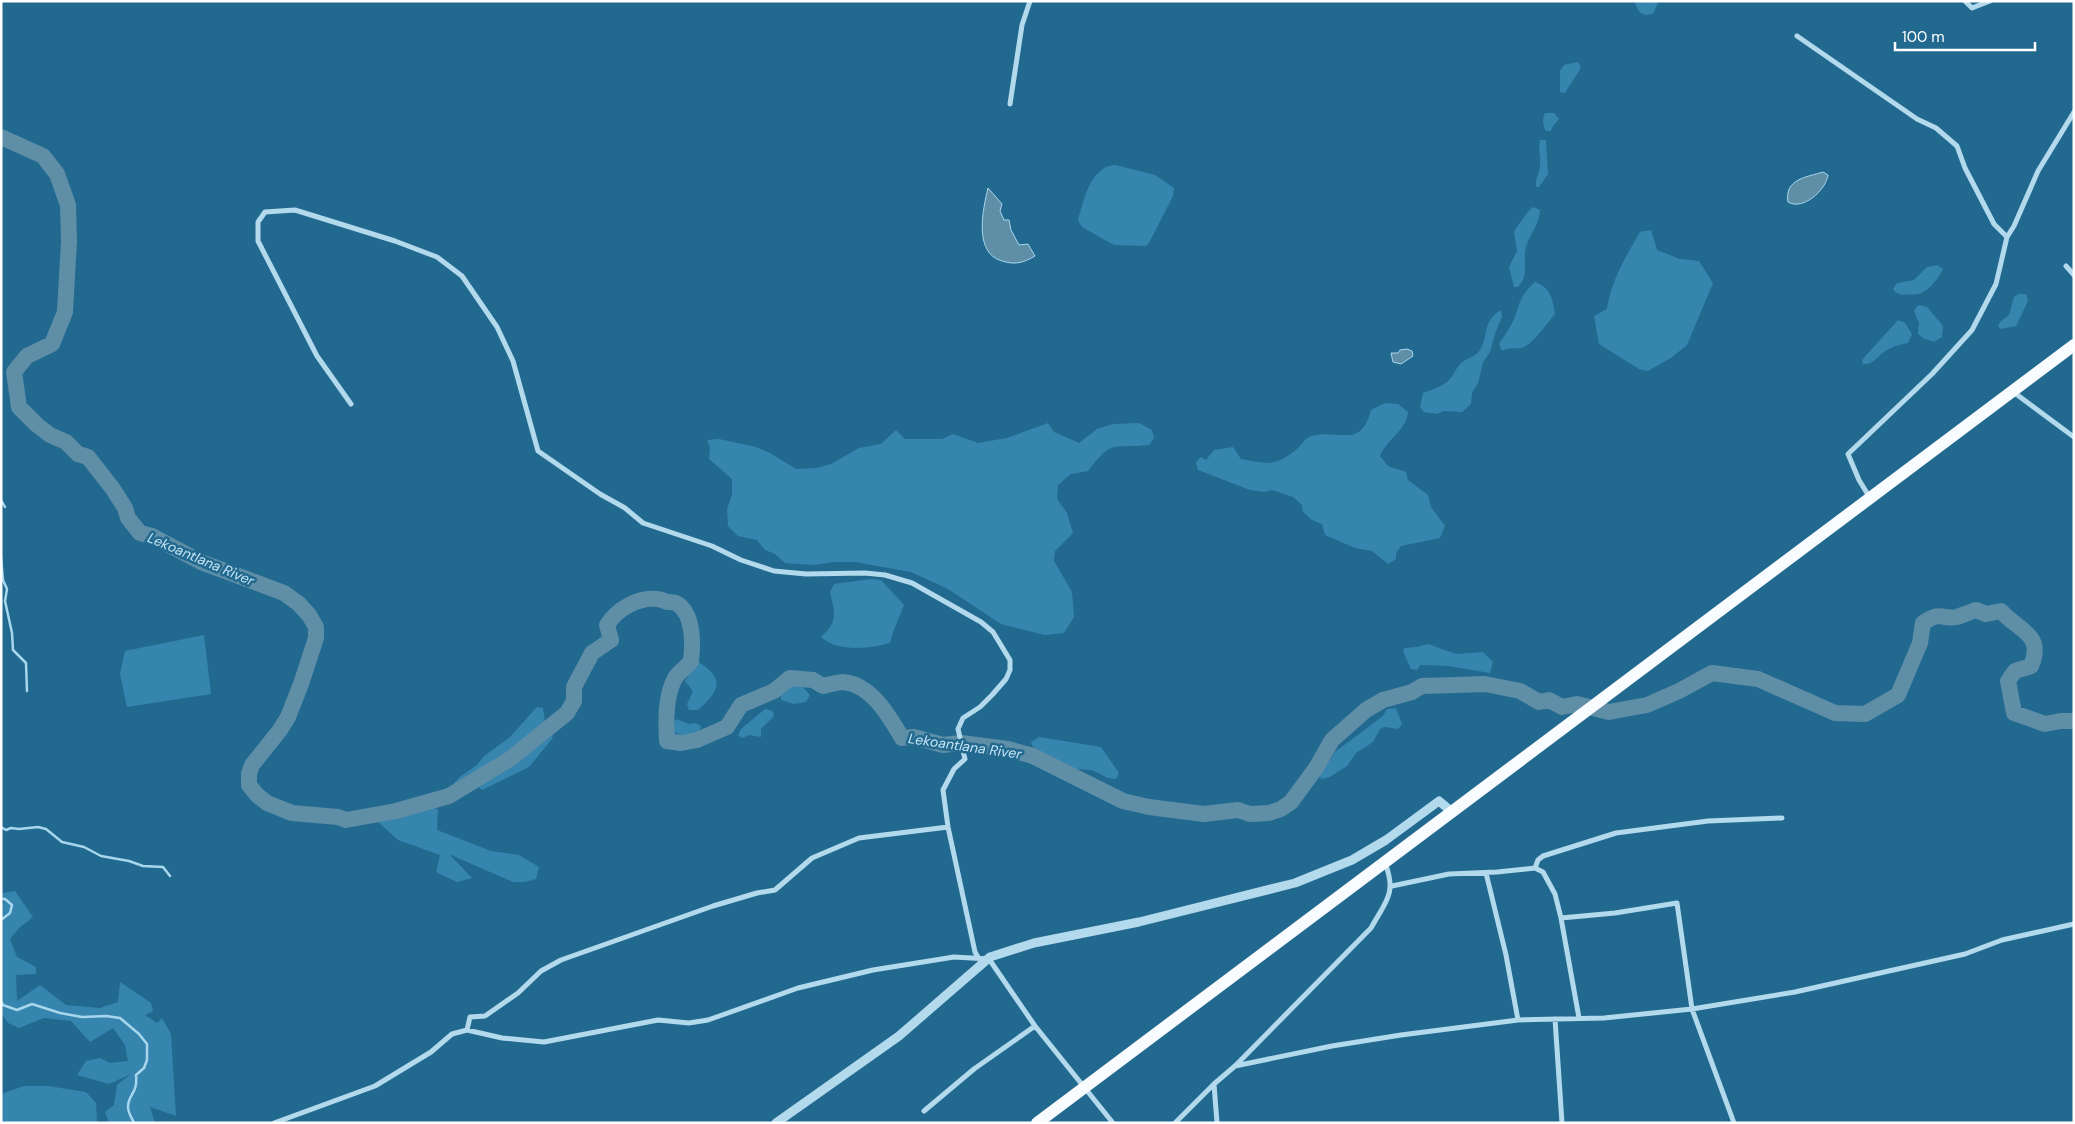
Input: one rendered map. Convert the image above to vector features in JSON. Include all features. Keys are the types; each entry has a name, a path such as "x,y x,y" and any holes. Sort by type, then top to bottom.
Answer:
{"main road":[{"path":"1037,1123 2074,345"}],"street":[{"path":"1010,104 1022,26 1030,1"},
{"path":"1965,1 1972,8 1990,1"},
{"path":"1797,36 1917,119 1936,128 1957,146 1965,168 1994,224 2007,237"},
{"path":"1870,498 1848,454 1932,374 1972,330 1996,284 2007,237 2014,226 2038,171 2074,112"},
{"path":"352,404 316,356 258,241 258,222 265,212 295,210 378,235 438,257 462,276 497,327 513,361 538,451 600,494 625,508 643,523 712,546 741,560 774,571 806,574 865,573 885,575 912,583 981,622 993,632 1010,660 1010,670 1006,679 992,695 980,707 963,718 958,729 965,759 954,769 944,790 948,827 975,952 979,958"},
{"path":"2066,266 2074,275"},
{"path":"2012,391 2074,437"},
{"path":"776,1123 899,1036 989,959 1010,949 1138,922 1295,883 1352,860 1386,840 1439,800 1452,812"},
{"path":"1535,868 1538,860 1543,856 1616,833 1708,821 1782,818"},
{"path":"466,1030 470,1017 485,1016 518,993 541,971 561,960 713,906 757,893 775,890 812,858 859,838 948,827"},
{"path":"1175,1123 1235,1066 1371,928 1392,886 1385,863"},
{"path":"1392,886 1449,874 1486,873 1535,868 1543,872 1555,894 1561,918 1579,1018"},
{"path":"1486,873 1506,955 1518,1020"},
{"path":"1561,918 1615,913 1677,903 1692,1009 1734,1123"},
{"path":"1235,1066 1341,1044 1518,1020 1604,1018 1692,1009 1825,987 1869,975 1965,954 2002,940 2074,924"},
{"path":"274,1123 375,1086 431,1052 452,1034 466,1030 502,1038 544,1042 658,1020 689,1023 708,1020 798,988 873,970 954,957 989,959 1036,1026 1113,1123"},
{"path":"1555,1019 1562,1123"},
{"path":"924,1111 974,1069 1036,1026"},
{"path":"1214,1084 1217,1123"}],"shaded area":[{"path":"1634,1 1659,1 1653,14 1645,15 1640,12"},
{"path":"1578,62 1581,67 1578,74 1565,93 1560,92 1560,71 1564,65"},
{"path":"1545,113 1554,113 1559,119 1551,131 1546,131 1544,127"},
{"path":"1540,140 1546,140 1548,174 1539,187 1536,187 1540,166"},
{"path":"1115,165 1155,175 1174,188 1173,196 1146,246 1114,245 1082,227 1078,220 1089,186 1094,178 1106,167"},
{"path":"1823,172 1828,175 1826,181 1813,198 1800,204 1788,202 1788,194 1793,184 1798,180"},
{"path":"988,188 1002,204 1000,211 1004,220 1009,220 1011,230 1019,245 1028,244 1035,256 1023,262 1011,263 993,256 987,249 982,229"},
{"path":"1533,207 1540,210 1540,214 1525,250 1524,277 1518,287 1514,287 1509,267 1517,251 1514,232"},
{"path":"1651,230 1657,250 1680,259 1699,261 1713,283 1687,345 1671,358 1648,371 1639,369 1599,344 1594,316 1607,309 1612,289 1624,260 1640,232"},
{"path":"1937,265 1943,269 1926,291 1902,295 1893,289 1897,283 1914,280 1927,267"},
{"path":"1535,282 1544,287 1550,294 1555,314 1530,343 1521,348 1502,351 1499,344 1509,329 1524,294"},
{"path":"2019,294 2026,294 2028,301 2016,326 2000,329 1998,326 2000,322 2009,315 2014,297"},
{"path":"1918,305 1927,307 1943,326 1942,337 1934,342 1918,334 1919,323 1914,311"},
{"path":"1501,310 1502,317 1490,352 1483,362 1478,383 1472,393 1471,404 1462,412 1444,411 1437,414 1424,412 1420,407 1423,393 1445,384 1461,363 1478,352 1483,344 1488,324 1495,314"},
{"path":"1898,320 1905,323 1912,334 1908,343 1893,347 1872,362 1863,364 1862,360"},
{"path":"1407,349 1412,351 1413,356 1401,364 1393,362 1391,353 1398,353 1400,350"},
{"path":"1385,403 1398,404 1408,412 1404,424 1380,456 1388,466 1406,472 1408,480 1428,495 1431,507 1445,526 1440,538 1401,546 1396,553 1396,559 1388,564 1372,551 1355,548 1325,535 1322,524 1312,520 1303,512 1302,505 1293,497 1272,490 1264,492 1250,490 1198,470 1196,462 1201,457 1206,460 1214,450 1233,447 1241,459 1271,463 1290,454 1311,436 1326,434 1350,435 1357,433 1367,422 1371,410"},
{"path":"1048,423 1054,432 1079,443 1097,429 1113,424 1139,423 1152,430 1154,438 1149,445 1120,446 1109,449 1088,471 1071,474 1058,485 1057,499 1067,513 1073,533 1055,551 1054,561 1072,592 1074,617 1064,633 1045,635 1001,624 948,589 911,572 855,562 834,562 814,565 785,563 775,554 765,550 757,540 738,536 728,526 727,509 732,495 732,479 709,459 710,447 707,440 719,439 756,447 796,469 816,468 831,464 859,448 881,444 896,430 905,439 942,439 953,434 978,443 1007,438"},
{"path":"871,579 881,580 904,605 890,643 873,647 854,648 836,645 821,637 833,622 834,612 830,592 834,584"},
{"path":"204,635 211,694 127,707 120,674 125,651"},
{"path":"1428,644 1456,654 1483,652 1493,662 1490,673 1449,666 1420,665 1417,670 1411,669 1403,651 1405,648"},
{"path":"698,662 707,668 716,679 715,691 698,710 689,710 687,704 693,691 685,681"},
{"path":"792,683 801,685 810,695 806,702 794,704 781,700 781,694"},
{"path":"537,707 543,708 545,723 554,731 552,739 529,767 482,790 478,786 480,782 478,776 471,777 455,787 454,783 461,776 510,737"},
{"path":"1396,708 1402,724 1398,729 1385,727 1380,729 1373,742 1356,753 1347,766 1330,777 1321,779 1319,773 1335,752 1383,716 1387,709"},
{"path":"765,709 773,711 774,716 761,729 761,737 749,735 742,738 738,735 741,729"},
{"path":"677,719 688,724 695,723 701,726 699,733 681,735 670,730 670,725"},
{"path":"1039,737 1101,747 1119,773 1116,779 1112,779 1091,770 1063,767 1033,747 1031,742"},
{"path":"417,807 438,809 437,830 491,851 519,855 539,867 536,879 525,882 513,882 449,854 472,878 457,882 436,872 440,855 398,840 376,820"},
{"path":"15,891 33,917 19,928 10,939 17,957 36,967 36,974 16,975 17,1001 40,985 66,1005 100,1008 118,1002 120,982 151,1003 153,1011 145,1015 157,1023 162,1018 171,1034 176,1116 150,1107 155,1123 109,1123 105,1112 114,1105 117,1085 131,1074 109,1084 77,1075 86,1061 100,1058 110,1063 128,1061 125,1045 113,1028 90,1042 71,1021 44,1018 19,1028 8,1023 1,1013 1,907 4,901 1,899 1,893"},
{"path":"24,1086 48,1086 86,1092 96,1103 97,1123 1,1123 1,1094"}],"waterway":[{"name":"Lekoantlana River","path":"1,137 43,156 57,174 68,205 69,241 65,312 52,344 27,356 14,372 19,407 50,435 66,442 78,454 88,457 113,489 125,508 128,518 140,533 152,536 201,562 284,593 299,604 309,615 316,627 316,638 288,717 252,765 249,774 249,785 257,795 267,803 292,813 338,817 346,820 396,811 449,796 510,759 567,713 574,701 574,687 592,653 611,640 607,625 611,619 629,605 650,599 676,603 686,614 691,629 691,661 675,678 669,693 666,717 667,741 681,743 697,740 727,727 741,705 774,691 790,678 813,680 823,686 843,682 853,684 871,695 885,711 902,738 914,737 943,745 961,743 1008,749 1033,756 1123,801 1149,807 1204,814 1238,810 1250,814 1269,813 1281,809 1291,802 1316,768 1332,740 1366,710 1383,700 1412,692 1422,686 1485,684 1520,691 1539,702 1549,700 1562,707 1577,704 1609,712 1647,705 1679,691 1712,673 1758,679 1835,713 1865,714 1898,695 1920,643 1923,623 1938,616 1952,618 1976,610 1986,614 2001,611 2032,640 2034,655 2031,666 2015,671 2008,681 2014,713 2045,724 2074,721"},
{"path":"1,500 5,507"},
{"path":"1,557 3,580 7,589 5,601 12,633 13,650 26,663 27,691"},
{"path":"1,827 6,830 11,828 38,827 46,829 62,842 84,847 101,856 129,861 143,866 163,867 170,876"},
{"path":"1,899 5,899 12,905 10,913 1,920"},
{"path":"1,1001 3,1005 17,1010 32,1004 60,1013 82,1017 106,1016 120,1018 139,1034 147,1044 147,1060 144,1068 136,1075 136,1086 128,1103 134,1123"}]}
